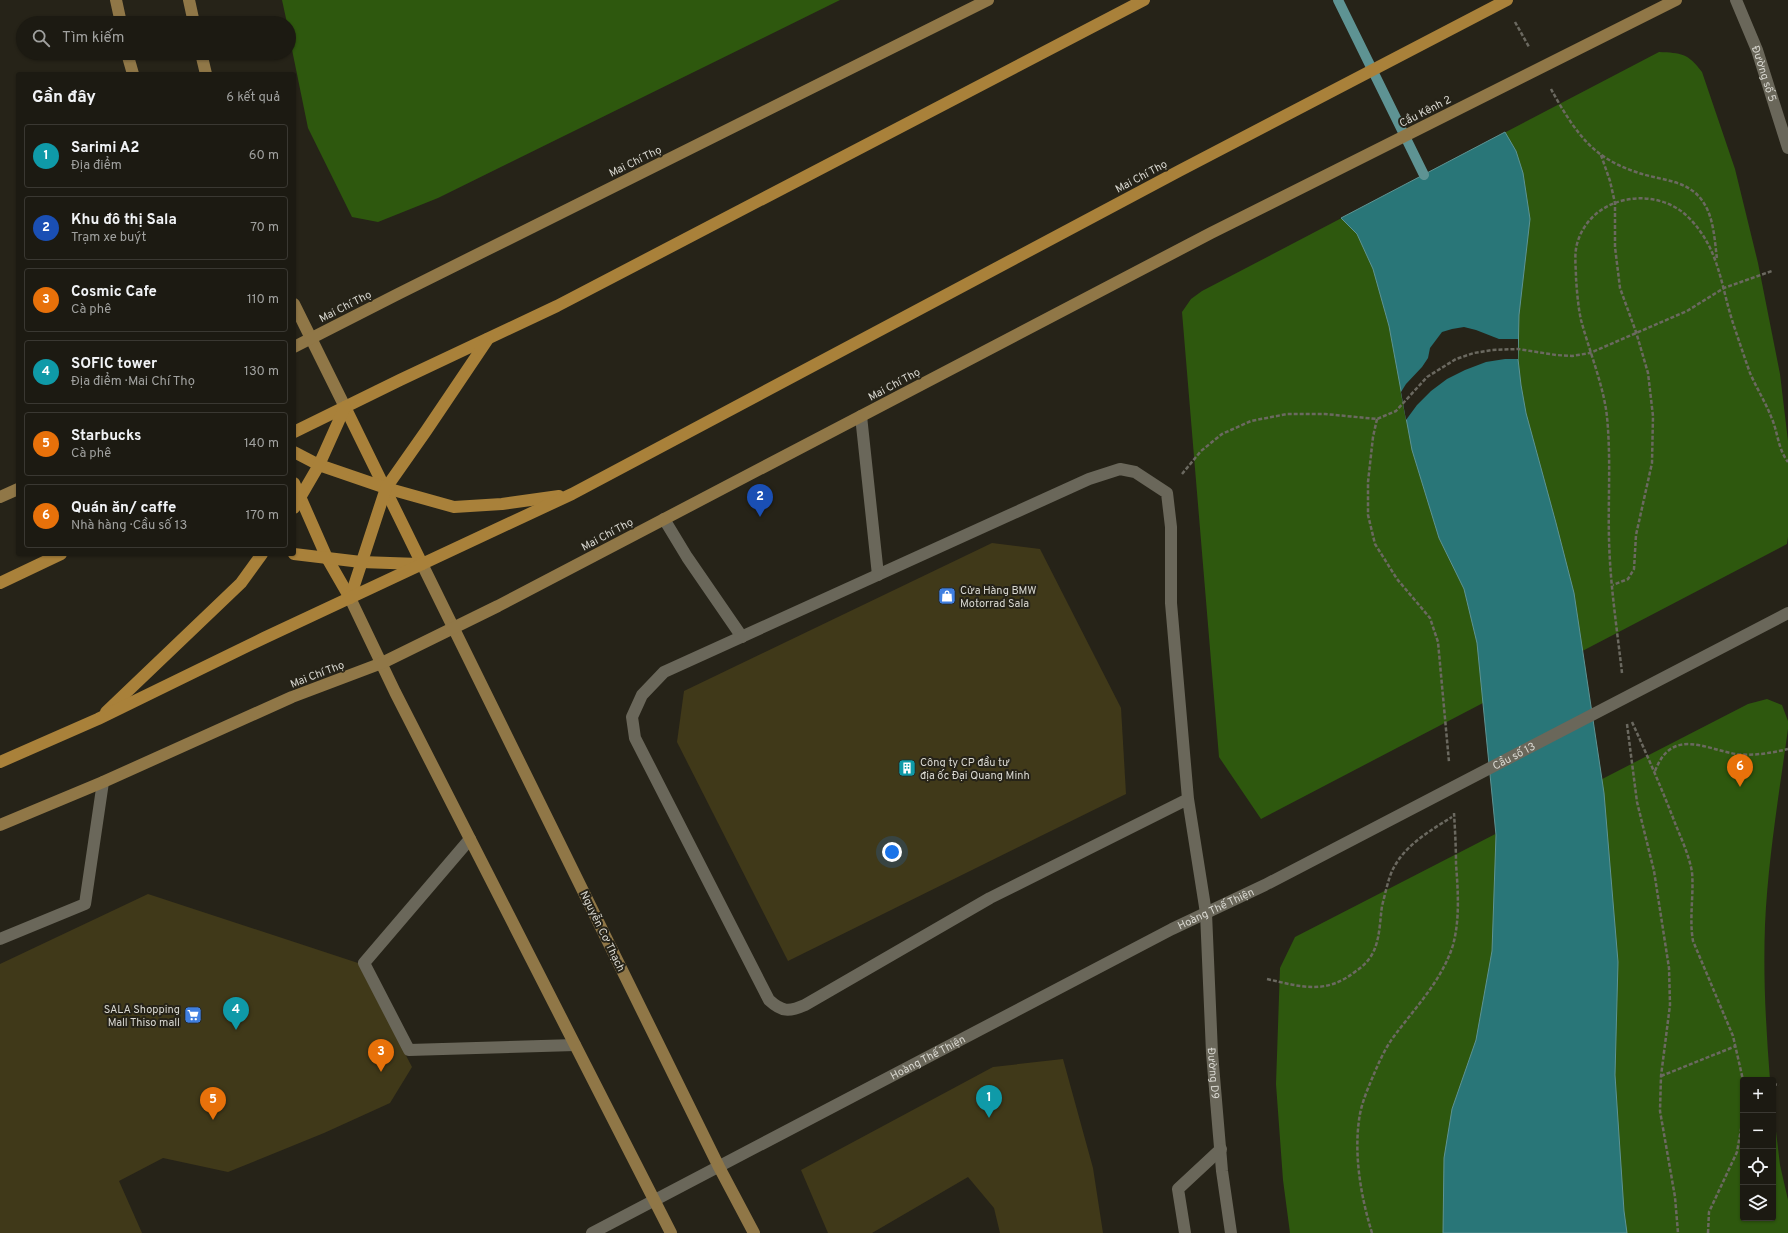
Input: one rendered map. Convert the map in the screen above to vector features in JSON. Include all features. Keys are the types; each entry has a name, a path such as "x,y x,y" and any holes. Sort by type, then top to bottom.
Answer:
{"highway":[{"path":"296,431 557,306 1144,0"},
{"name":"Mai Chí Thọ","path":"0,762 98,719 264,638 572,494 1179,171 1507,0"},
{"path":"350,598 386,488 488,339"},
{"path":"345,407 319,465 297,503 350,598"},
{"path":"296,554 361,562 422,564 345,407"},
{"path":"296,453 319,465 386,488 454,507 502,504 572,494"},
{"path":"0,583 57,556"},
{"path":"98,719 241,583 261,556"}],"main road":[{"path":"116,0 119,16"},
{"path":"189,0 192,16"},
{"name":"Mai Chí Thọ","path":"296,346 988,0"},
{"name":"Cầu Kênh 2","path":"1211,233 1676,0"},
{"path":"130,60 133,72"},
{"path":"203,60 206,72"},
{"name":"Mai Chí Thọ","path":"0,825 103,782 292,697 382,663 454,628 1211,233"},
{"path":"296,308 345,407"},
{"path":"0,497 16,490"},
{"name":"Nguyễn Cơ Thạch","path":"422,564 719,1167 754,1233"},
{"path":"350,598 671,1233"}],"street":[{"name":"Đường số 5","path":"1736,0 1757,50 1788,148"},
{"path":"862,416 878,575"},
{"path":"1167,493 1135,472 1120,469 1089,479 664,672 642,695 632,717 635,738 769,1000 776,1007 784,1010 794,1009 805,1005 990,898 1188,799"},
{"name":"Đường D9","path":"1167,493 1171,527 1171,603 1188,799 1206,913 1212,1053 1231,1233"},
{"path":"664,519 742,637"},
{"name":"Cầu số 13","path":"1265,885 1788,613"},
{"path":"0,939 85,904 103,782"},
{"path":"470,838 364,963 409,1050 575,1045"},
{"name":"Hoàng Thế Thiện","path":"592,1233 1172,929 1265,885"},
{"path":"1185,1233 1178,1189 1221,1149"}],"path":[{"path":"1515,20 1533,54"},
{"path":"1551,88 1561,108 1576,128 1601,155 1619,166 1637,173 1668,179 1686,186 1697,195 1708,210 1712,223 1718,263 1734,326 1750,373 1773,420 1780,449 1788,462"},
{"path":"1601,155 1610,181 1615,203 1615,247 1620,288 1636,332 1648,373 1654,438 1652,463 1636,536 1634,569 1628,579 1612,586"},
{"path":"1622,677 1612,586 1609,540 1609,455 1607,415 1580,317 1575,260 1577,245 1589,221 1601,210 1626,199 1651,199 1661,201 1682,211 1692,220 1710,246 1718,263"},
{"path":"1167,493 1201,451 1222,434 1251,421 1287,414 1325,414 1377,418 1396,411 1427,378 1456,359 1474,353 1492,350 1518,349 1572,356 1590,353 1687,311 1724,288 1772,271"},
{"path":"1678,1233 1675,1197 1660,1111 1661,1076 1670,1005 1669,968 1654,871 1637,802 1627,716 1655,771 1686,851 1692,871 1693,889 1690,928 1693,941 1736,1046 1742,1077"},
{"path":"1655,771 1658,763 1671,749 1688,744 1699,744 1736,754 1752,755 1770,754 1788,749"},
{"path":"1267,978 1308,988 1332,986 1348,978 1364,966 1375,949 1380,931 1382,906 1394,868 1409,848 1434,828 1454,816"},
{"path":"1661,1076 1736,1046"},
{"path":"1708,1233 1709,1212 1737,1152 1740,1135"}],"green space":[{"path":"282,0 840,0 438,198 378,222 352,217 308,128 294,60 296,60 296,16 285,16"},
{"path":"1659,52 1684,55 1702,72 1735,169 1758,263 1780,374 1788,441 1787,544 1261,819 1219,757 1182,312 1191,299 1202,291"},
{"path":"1767,699 1782,705 1788,721 1788,729 1771,852 1766,901 1764,964 1770,1077 1740,1077 1740,1221 1776,1221 1776,1131 1780,1165 1788,1200 1788,1233 1290,1233 1283,1180 1276,1084 1280,968 1295,937 1748,704"}],"water":[{"path":"1505,132 1516,151 1523,173 1530,219 1519,315 1518,359 1521,385 1526,413 1574,593 1604,793 1618,962 1615,1075 1624,1211 1627,1233 1443,1233 1444,1158 1452,1109 1476,1040 1492,951 1496,835 1477,643 1464,589 1439,538 1412,450 1389,326 1373,269 1357,234 1341,218"}],"pier":[{"path":"1464,327 1499,339 1518,339 1518,359 1505,359 1486,362 1447,379 1431,391 1417,405 1406,420 1401,392 1406,384 1422,367 1428,358 1430,348 1442,332"}],"building":[{"name":"Công ty CP đầu tư địa ốc Đại Quang Minh","path":"992,543 1040,549 1121,708 1126,794 788,961 677,742 684,691"},
{"name":"SALA Shopping Mall Thiso mall","path":"148,894 358,963 412,1067 390,1103 324,1133 228,1172 163,1158 119,1181 142,1233 0,1233 0,964"},
{"path":"1063,1059 1093,1168 1103,1233 1000,1233 994,1208 968,1177 872,1233 828,1233 801,1170 993,1067"}],"waterway":[{"path":"1338,0 1424,175"}],"place":[{"name":"Khu đô thị Sala","path":"760,517"},
{"name":"Cửa Hàng BMW Motorrad Sala","path":"947,596"},
{"name":"Công ty CP đầu tư địa ốc Đại Quang Minh","path":"907,768"},
{"name":"Quán ăn/ caffe","path":"1740,787"},
{"name":"SALA Shopping Mall Thiso mall","path":"193,1015"},
{"name":"SOFIC tower","path":"236,1030"},
{"name":"Cosmic Cafe","path":"381,1072"},
{"name":"Sarimi A2","path":"989,1118"},
{"name":"Starbucks","path":"213,1120"}]}
